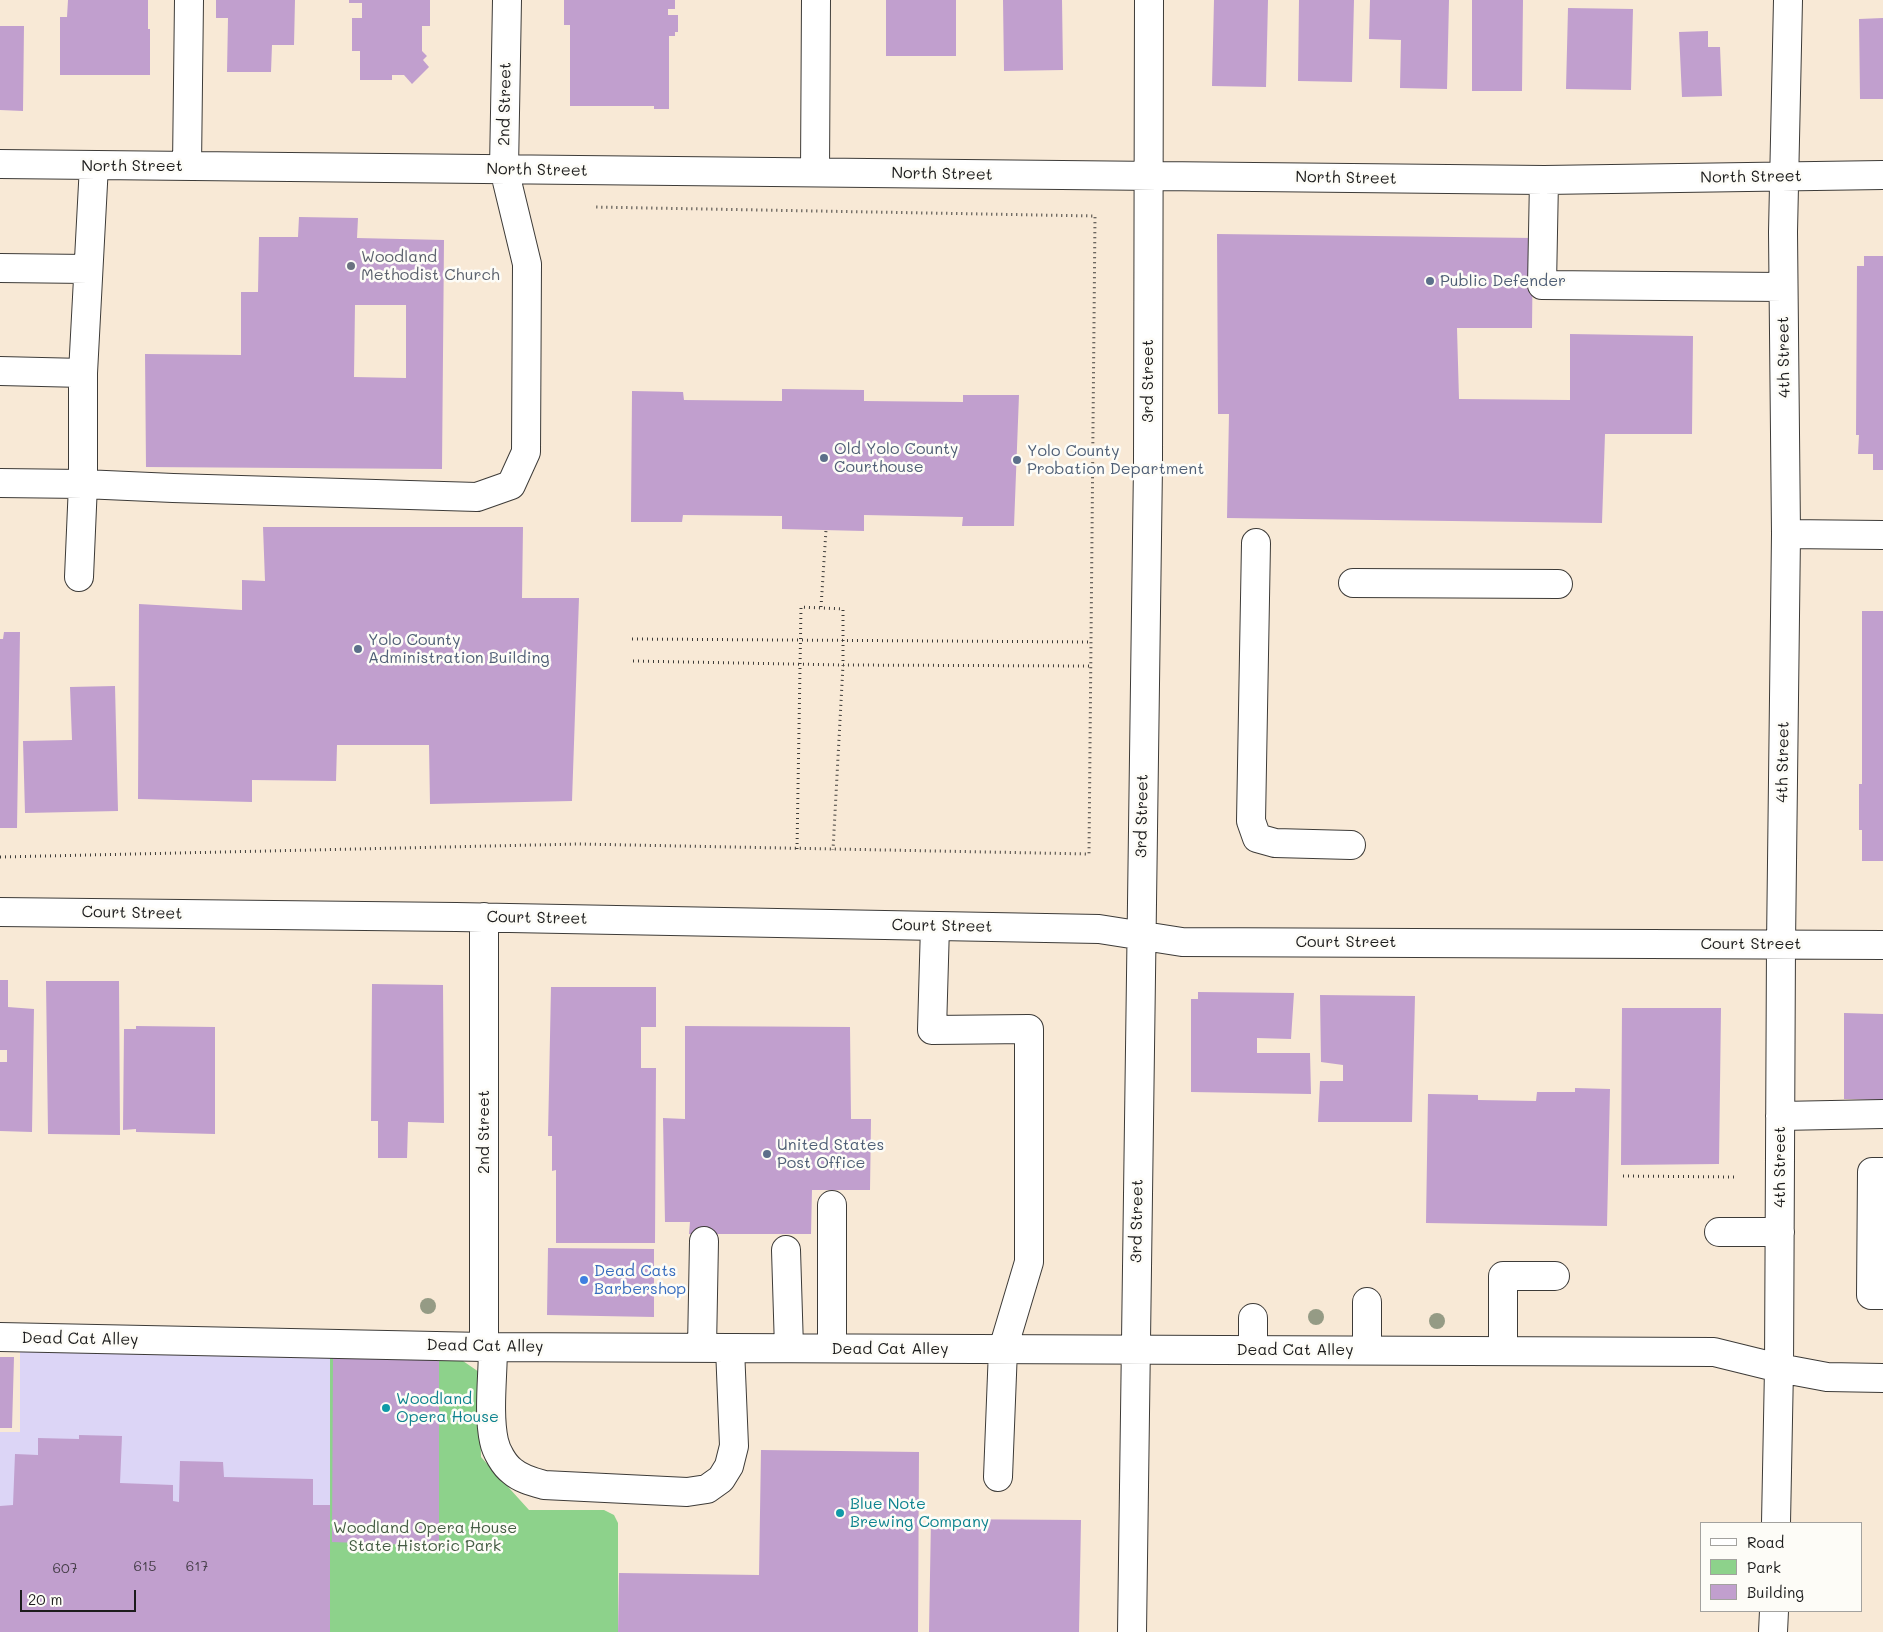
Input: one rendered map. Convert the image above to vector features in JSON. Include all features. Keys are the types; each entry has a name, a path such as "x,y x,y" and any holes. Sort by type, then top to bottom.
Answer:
{"street":[{"path":"187,166 189,0"},
{"name":"2nd Street","path":"0,483 477,496 512,485 526,452 527,264 504,169 507,0"},
{"path":"815,172 816,0"},
{"name":"3rd Street","path":"1132,1632 1148,455 1149,0"},
{"name":"4th Street","path":"1776,1522 1786,534 1783,286 1788,0"},
{"name":"North Street","path":"0,164 1544,180 1883,175"},
{"path":"78,577 83,484 83,373 94,165"},
{"path":"1544,180 1542,285 1783,286"},
{"path":"0,268 88,269"},
{"path":"0,371 83,373"},
{"path":"1786,534 1883,535"},
{"path":"1256,543 1251,821 1257,838 1275,843 1351,845"},
{"path":"1353,583 1558,584"},
{"name":"Court Street","path":"0,912 484,917 1099,929 1182,942 1883,945"},
{"name":"2nd Street","path":"484,917 488,1347 494,1442 502,1458 512,1471 527,1480 544,1485 687,1492 707,1489 721,1479 729,1466 734,1446 730,1348"},
{"path":"935,926 932,1030 1029,1029 1029,1262 1003,1349 998,1477"},
{"path":"1780,1116 1883,1114"},
{"path":"1883,1172 1872,1172 1871,1294 1883,1295"},
{"path":"832,1205 832,1348"},
{"path":"1719,1232 1780,1232"},
{"path":"702,1348 704,1241"},
{"path":"786,1250 789,1348"},
{"path":"1503,1351 1503,1276 1555,1276"},
{"path":"1367,1302 1367,1350"},
{"path":"1253,1318 1253,1350"},
{"name":"Dead Cat Alley","path":"0,1337 488,1347 1714,1352 1779,1368 1827,1377 1883,1378"},
{"path":"1773,1632 1774,1612"}],"path":[{"path":"0,857 579,844 1089,854 1095,216 593,207"},
{"path":"822,607 826,530"},
{"path":"796,849 801,607 822,607 843,609 844,641 833,850"},
{"path":"632,639 1092,642"},
{"path":"633,660 843,665 1092,666"},
{"path":"1623,1176 1736,1177"}],"shaded area":[{"path":"20,1350 330,1355 331,1632 0,1632 0,1432 20,1432"}],"green space":[{"name":"Woodland Opera House State Historic Park","path":"330,1357 463,1361 479,1372 481,1457 529,1510 604,1510 614,1515 618,1523 618,1632 330,1632"}],"building":[{"path":"68,0 148,0 150,75 60,75 60,17 67,17"},
{"path":"216,0 295,0 294,45 272,45 271,72 227,72 228,18 216,18"},
{"path":"349,0 430,0 430,26 422,26 422,51 427,56 423,60 429,67 412,84 404,75 392,75 392,80 360,80 360,51 352,51 352,18 362,18 362,3 349,3"},
{"path":"564,0 675,0 675,9 668,9 668,15 678,15 678,32 675,32 675,36 669,36 669,109 654,109 654,106 570,106 570,25 564,25"},
{"path":"886,0 956,0 956,56 886,56"},
{"path":"1003,0 1062,0 1063,70 1004,71"},
{"path":"1214,0 1268,0 1266,87 1212,86"},
{"path":"1299,0 1354,0 1352,82 1298,81"},
{"path":"1370,0 1449,0 1447,89 1400,88 1401,40 1369,39"},
{"path":"1472,0 1523,0 1522,91 1472,91"},
{"path":"1568,8 1633,9 1631,90 1566,89"},
{"path":"1883,18 1883,99 1860,99 1859,19"},
{"path":"0,26 24,26 23,111 0,110"},
{"path":"1708,31 1708,47 1720,47 1722,96 1682,97 1679,32"},
{"path":"299,217 358,218 357,238 444,240 442,469 146,467 145,354 241,355 241,292 258,292 259,237 298,237","holes":["355,305 406,305 406,378 354,377"]},
{"path":"1217,234 1533,238 1532,328 1457,328 1459,399 1570,400 1570,334 1693,336 1692,434 1605,434 1602,523 1227,518 1229,414 1218,414"},
{"path":"1864,256 1883,256 1883,470 1873,470 1873,454 1858,454 1859,435 1856,435 1857,266 1864,266"},
{"name":"Old Yolo County Courthouse","path":"782,389 864,390 864,401 963,402 963,395 1019,395 1014,526 962,526 963,517 864,515 864,531 782,529 782,516 683,515 682,522 631,522 632,391 683,392 684,400 782,401"},
{"name":"Yolo County Administration Building","path":"263,527 523,527 522,598 579,598 572,801 430,804 429,745 337,745 336,781 252,780 252,802 138,799 139,604 242,610 242,580 265,581"},
{"path":"1862,611 1883,611 1883,861 1862,861 1862,830 1859,830 1859,784 1862,784"},
{"path":"4,632 20,632 17,828 0,828 0,639 3,639"},
{"path":"115,686 118,811 25,813 23,741 72,740 70,687"},
{"path":"0,980 8,980 8,1007 34,1009 32,1132 0,1131 0,1062 7,1062 7,1050 0,1050"},
{"path":"46,981 119,981 120,1135 48,1134"},
{"path":"372,984 443,985 444,1123 408,1122 407,1158 378,1158 378,1121 371,1121"},
{"path":"551,987 656,987 656,1027 641,1027 641,1068 656,1068 655,1243 556,1243 556,1170 552,1171 552,1136 548,1136"},
{"path":"1198,992 1294,993 1291,1039 1257,1038 1257,1053 1310,1053 1311,1094 1191,1092 1191,999 1198,999"},
{"path":"1320,995 1415,996 1412,1122 1318,1122 1320,1081 1343,1081 1343,1065 1321,1062"},
{"path":"1622,1008 1721,1008 1719,1164 1621,1165"},
{"path":"1844,1013 1883,1014 1883,1100 1844,1099"},
{"path":"136,1026 215,1027 215,1134 136,1132 136,1129 123,1130 124,1029 136,1029"},
{"name":"United States Post Office","path":"685,1026 850,1027 851,1119 871,1119 870,1190 812,1190 811,1234 689,1234 690,1222 665,1222 663,1118 685,1119"},
{"path":"1575,1088 1610,1089 1607,1226 1426,1223 1428,1094 1478,1095 1478,1100 1536,1101 1537,1092 1575,1092"},
{"path":"548,1248 654,1249 654,1317 547,1315"},
{"path":"0,1357 14,1357 12,1428 0,1428"},
{"name":"Woodland Opera House","path":"333,1357 439,1359 439,1546 332,1542"},
{"path":"79,1435 122,1436 120,1483 173,1485 173,1501 179,1502 180,1461 223,1462 224,1477 313,1479 313,1505 330,1505 330,1632 0,1632 0,1506 13,1505 15,1454 38,1455 38,1438 79,1439"},
{"name":"Blue Note Brewing Company","path":"761,1450 919,1452 918,1632 618,1632 619,1573 759,1575"},
{"path":"931,1519 1081,1520 1079,1632 929,1632"}],"place":[{"name":"Woodland Methodist Church","path":"351,266"},
{"name":"Public Defender","path":"1430,281"},
{"name":"Old Yolo County Courthouse","path":"824,458"},
{"name":"Yolo County Probation Department","path":"1017,460"},
{"name":"Yolo County Administration Building","path":"358,649"},
{"name":"United States Post Office","path":"767,1154"},
{"name":"Dead Cats Barbershop","path":"584,1280"},
{"name":"Woodland Opera House","path":"386,1408"},
{"name":"Blue Note Brewing Company","path":"840,1513"}]}
